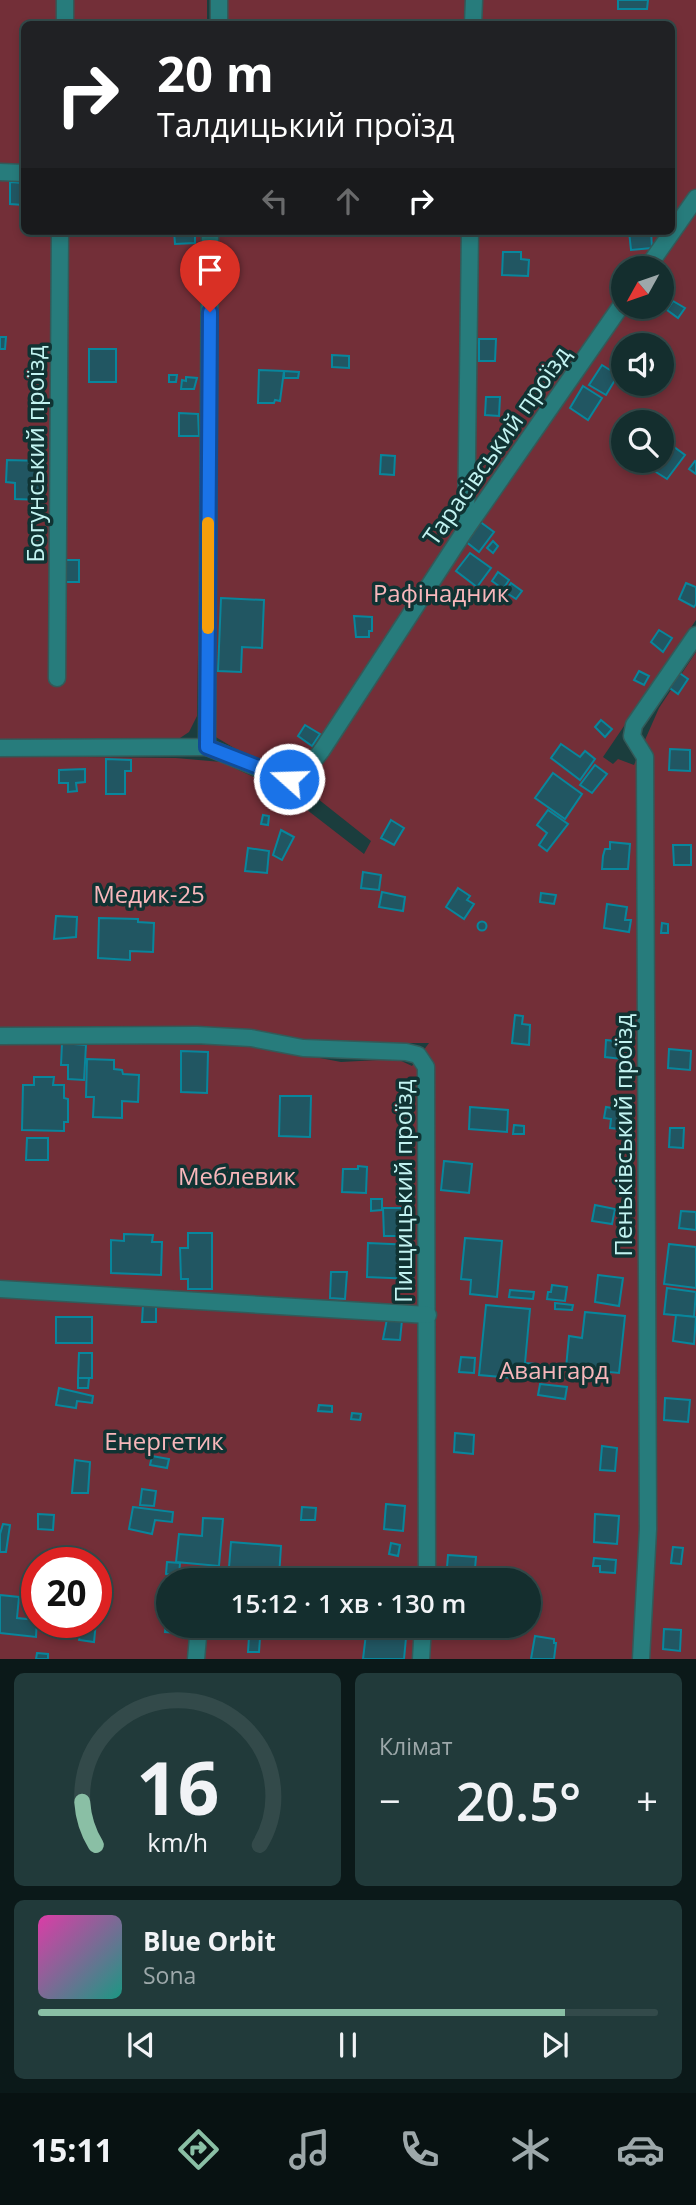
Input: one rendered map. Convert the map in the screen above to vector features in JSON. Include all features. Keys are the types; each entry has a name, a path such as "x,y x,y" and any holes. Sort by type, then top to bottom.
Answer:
{"lane":[{"path":"65,0 65,21"},
{"path":"219,0 219,21"},
{"path":"473,21 474,0"},
{"path":"0,172 21,173"},
{"path":"675,229 696,198"},
{"name":"Богунський проїзд","path":"57,678 60,235"},
{"path":"0,748 207,747 211,235"},
{"path":"466,529 470,235"},
{"path":"656,256 671,235"},
{"name":"Тарасівський проїзд","path":"207,747 283,778 289,779 306,770 330,738 466,529 612,319"},
{"name":"Пеньківський проїзд","path":"641,1659 648,1529 645,757 632,736 634,725 696,635"},
{"name":"Пищицький проїзд","path":"0,1035 197,1035 251,1038 303,1048 406,1052 418,1055 426,1067 427,1568"},
{"path":"0,1289 428,1315"},
{"path":"196,1659 198,1638"},
{"path":"421,1659 423,1638"}],"green space":[{"path":"0,0 207,0 207,21 21,21 21,235 205,235 197,716 189,732 177,740 0,739"},
{"path":"221,0 696,0 696,620 603,757 613,764 618,759 634,765 659,708 696,652 696,1659 0,1659 0,1043 252,1045 341,1062 397,1059 412,1066 429,1043 311,1043 0,1030 0,756 176,758 221,762 280,789 364,854 371,841 313,795 214,736 218,235 675,235 675,21 220,21"}],"building":[{"path":"618,0 648,0 647,9 618,9"},
{"path":"10,182 21,183 21,205 10,204"},
{"path":"174,235 195,235 195,243 175,244"},
{"path":"629,235 651,235 652,248 631,250"},
{"path":"503,252 521,252 521,259 529,260 528,276 502,275"},
{"path":"674,302 685,308 678,318 674,315"},
{"path":"0,337 6,337 5,349 0,349"},
{"path":"479,339 496,339 495,361 479,361"},
{"path":"89,349 116,349 116,382 89,382"},
{"path":"332,355 349,356 349,368 332,367"},
{"path":"602,365 611,371 611,387 606,395 589,385"},
{"path":"259,370 284,371 280,401 258,403"},
{"path":"284,371 299,372 298,378 284,378"},
{"path":"169,375 177,375 176,382 169,382"},
{"path":"186,377 197,378 194,389 181,389 182,380 186,381"},
{"path":"583,386 602,398 588,420 570,408"},
{"path":"486,397 500,397 499,416 485,415"},
{"path":"179,413 198,414 199,436 179,436"},
{"path":"674,447 685,455 674,470"},
{"path":"381,455 395,456 394,475 380,474"},
{"path":"7,460 44,461 42,500 15,499 15,483 6,482"},
{"path":"696,462 696,474 689,469"},
{"path":"658,473 672,473 667,479"},
{"path":"479,521 494,532 479,552 465,541"},
{"path":"493,541 498,546 493,553 487,548"},
{"path":"470,553 491,568 477,587 456,571"},
{"path":"63,560 79,560 79,582 63,582"},
{"path":"498,572 509,580 503,589 492,581"},
{"path":"511,583 522,591 516,599 505,592"},
{"path":"686,583 696,587 694,607 679,599"},
{"path":"221,598 264,600 262,648 242,647 241,672 218,671"},
{"path":"354,616 372,617 369,637 356,637"},
{"path":"659,630 672,638 663,652 651,642"},
{"path":"639,671 649,676 644,685 634,680"},
{"path":"678,672 688,679 678,694 667,686"},
{"path":"601,720 612,729 605,737 595,727"},
{"path":"305,725 320,734 312,746 298,736"},
{"path":"561,744 580,757 585,751 595,759 580,780 551,758"},
{"path":"670,749 690,750 690,771 669,770"},
{"path":"106,759 131,760 131,771 125,771 125,794 106,794"},
{"path":"595,765 607,774 592,793 580,785"},
{"path":"85,769 85,782 76,783 77,791 68,792 68,783 59,783 59,770"},
{"path":"553,773 582,794 565,819 535,798"},
{"path":"548,810 568,824 547,851 539,845 547,833 537,825"},
{"path":"263,815 269,816 268,825 261,824"},
{"path":"391,820 404,828 394,845 381,838"},
{"path":"281,830 294,837 282,860 273,855"},
{"path":"610,842 630,844 628,869 602,869 605,849 610,849"},
{"path":"673,845 691,845 691,865 674,865"},
{"path":"248,848 269,851 267,873 245,871"},
{"path":"363,872 381,875 379,890 361,888"},
{"path":"458,888 470,896 467,900 474,904 464,919 446,907"},
{"path":"382,892 405,897 403,911 379,907"},
{"path":"541,893 556,895 554,904 540,902"},
{"path":"607,904 627,907 625,920 631,920 629,932 604,928"},
{"path":"56,916 77,917 76,937 54,939"},
{"path":"99,918 138,919 138,922 154,923 153,952 130,951 130,960 98,958"},
{"path":"482,922 486,926 482,930 478,926"},
{"path":"662,923 668,924 668,933 661,933"},
{"path":"515,1015 523,1016 522,1024 530,1025 529,1045 512,1043"},
{"path":"606,1040 625,1042 622,1059 605,1057"},
{"path":"62,1043 86,1045 84,1080 68,1079 68,1065 61,1065"},
{"path":"669,1049 691,1051 690,1070 668,1068"},
{"path":"181,1051 208,1052 207,1093 181,1092"},
{"path":"87,1059 114,1060 114,1069 122,1070 123,1074 139,1075 138,1102 122,1101 122,1118 93,1117 94,1097 86,1097"},
{"path":"34,1077 54,1077 53,1085 64,1085 64,1098 68,1099 68,1122 64,1122 64,1131 22,1130 23,1085 34,1085"},
{"path":"280,1096 311,1096 310,1137 279,1136"},
{"path":"612,1104 632,1106 630,1130 610,1128 611,1119 604,1118 606,1107 612,1108"},
{"path":"470,1107 508,1110 507,1132 469,1129"},
{"path":"514,1125 524,1126 524,1134 513,1134"},
{"path":"670,1128 684,1128 683,1148 669,1147"},
{"path":"27,1138 48,1138 48,1160 26,1160"},
{"path":"444,1161 472,1164 469,1193 441,1190"},
{"path":"358,1166 367,1167 366,1193 342,1192 343,1169 358,1169"},
{"path":"371,1199 382,1199 382,1210 371,1211"},
{"path":"595,1205 615,1209 612,1224 592,1221"},
{"path":"383,1208 411,1208 411,1236 384,1236"},
{"path":"681,1211 696,1212 696,1230 679,1228"},
{"path":"188,1233 212,1233 212,1289 188,1289 188,1279 181,1279 180,1248 188,1248"},
{"path":"124,1234 153,1235 152,1242 162,1242 161,1275 111,1273 111,1240 124,1241"},
{"path":"465,1238 502,1241 497,1297 470,1294 471,1280 461,1279"},
{"path":"368,1243 413,1245 413,1279 367,1277"},
{"path":"669,1244 696,1247 696,1288 664,1284"},
{"path":"331,1272 347,1272 345,1299 330,1298"},
{"path":"598,1275 623,1278 619,1306 595,1302"},
{"path":"552,1285 567,1287 565,1301 547,1299"},
{"path":"667,1288 696,1292 694,1317 664,1314"},
{"path":"510,1290 534,1292 533,1299 509,1297"},
{"path":"555,1303 573,1305 572,1310 555,1309"},
{"path":"143,1305 156,1305 156,1322 142,1322"},
{"path":"486,1305 530,1309 525,1363 536,1364 535,1380 479,1375"},
{"path":"585,1312 625,1316 619,1373 566,1368 569,1336 582,1338"},
{"path":"676,1315 696,1317 694,1344 673,1341"},
{"path":"56,1317 92,1317 92,1343 56,1343"},
{"path":"387,1319 402,1320 400,1340 383,1339"},
{"path":"79,1353 92,1353 92,1378 78,1378"},
{"path":"461,1357 475,1358 474,1373 459,1372"},
{"path":"78,1378 89,1378 88,1388 78,1388"},
{"path":"540,1384 567,1387 565,1399 538,1395"},
{"path":"59,1388 93,1396 92,1403 77,1401 76,1408 56,1405"},
{"path":"665,1398 690,1400 688,1422 664,1420"},
{"path":"319,1405 332,1406 332,1412 318,1411"},
{"path":"352,1413 361,1414 360,1420 351,1419"},
{"path":"455,1433 474,1435 473,1454 454,1452"},
{"path":"602,1446 617,1448 615,1471 600,1470"},
{"path":"152,1456 169,1459 167,1468 150,1465"},
{"path":"75,1460 90,1462 88,1493 72,1493"},
{"path":"142,1489 156,1491 154,1506 140,1505"},
{"path":"386,1504 405,1506 403,1531 384,1529"},
{"path":"133,1507 173,1512 172,1522 155,1520 152,1534 129,1529"},
{"path":"302,1507 316,1508 315,1520 301,1520"},
{"path":"38,1514 54,1515 53,1530 38,1529"},
{"path":"595,1514 619,1516 617,1544 594,1542"},
{"path":"203,1518 223,1519 219,1566 176,1562 179,1534 202,1536"},
{"path":"3,1524 10,1525 6,1552 0,1552 0,1534"},
{"path":"231,1542 281,1546 280,1568 229,1568"},
{"path":"391,1543 400,1545 398,1556 389,1554"},
{"path":"673,1547 683,1548 681,1564 671,1563"},
{"path":"448,1555 476,1557 475,1568 447,1568"},
{"path":"594,1558 616,1560 615,1573 600,1572 600,1566 593,1566"},
{"path":"167,1562 180,1563 180,1568 166,1568"},
{"path":"0,1595 19,1597 17,1618 21,1618 21,1635 0,1633"},
{"path":"664,1629 681,1630 680,1651 663,1649"},
{"path":"79,1638 94,1638 94,1642"},
{"path":"249,1638 260,1638 259,1652 248,1652"},
{"path":"366,1638 406,1638 404,1659 363,1659"},
{"path":"535,1638 554,1639 554,1659 531,1659"},
{"path":"37,1653 48,1654 48,1659 36,1659"}],"slow traffic":[{"path":"208,523 208,628"}],"route":[{"path":"210,312 207,747 289,779"}],"park label":[{"name":"Рафінадник","path":"441,594"},
{"name":"Медик-25","path":"149,895"},
{"name":"Меблевик","path":"237,1177"},
{"name":"Авангард","path":"554,1371"},
{"name":"Енергетик","path":"164,1442"}]}
